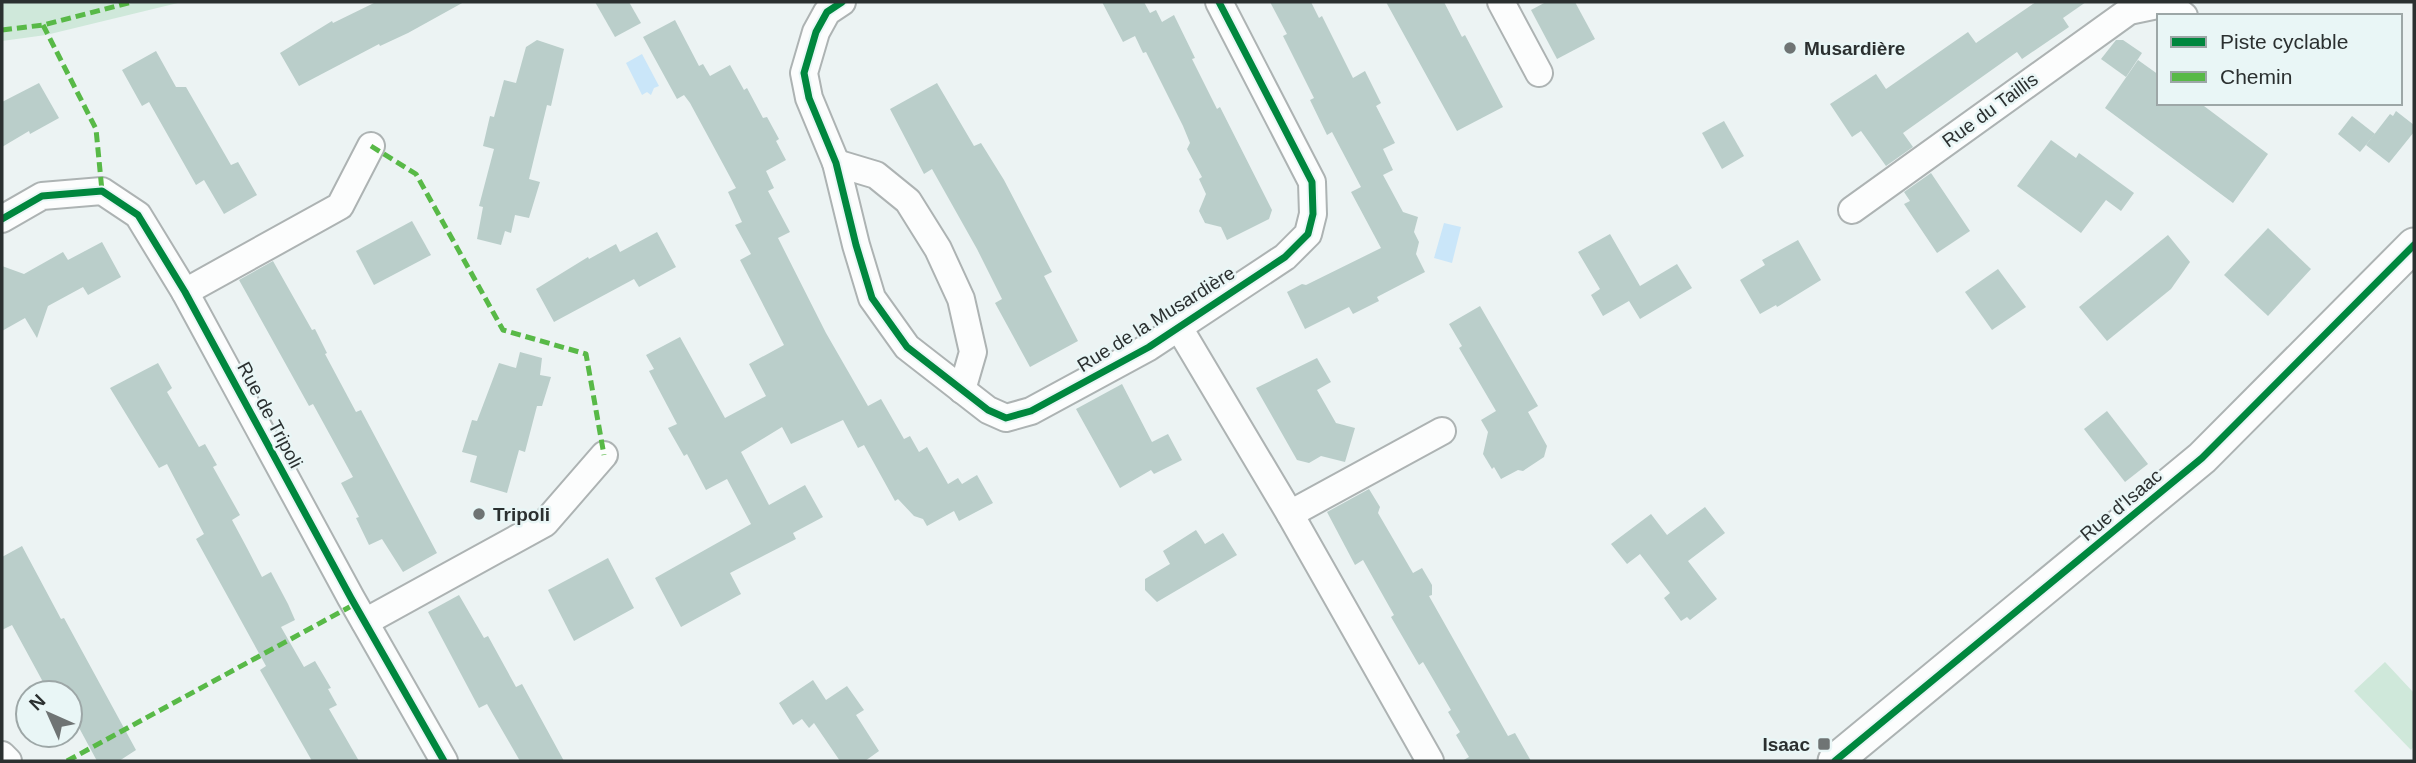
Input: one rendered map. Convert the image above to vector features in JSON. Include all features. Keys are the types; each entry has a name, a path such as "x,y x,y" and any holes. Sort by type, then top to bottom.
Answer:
{"street":[{"name":"Rue de la Musardière","path":"842,2 827,12 816,32 804,73 809,98 836,163 872,298 907,347 988,410 1006,418 1031,411 1149,346 1285,257 1308,234 1313,214 1312,182 1219,2"},
{"path":"1501,2 1539,73"},
{"name":"Rue du Taillis","path":"1852,210 2126,6 2167,3 2181,14"},
{"path":"186,292 340,206 371,146"},
{"path":"836,163 876,174 908,201 938,249 961,299 972,352 962,390"},
{"name":"Rue de Tripoli","path":"2,219 42,196 102,191 138,215 186,292 365,622 444,761"},
{"name":"Rue d'Isaac","path":"1835,761 2202,458 2412,246"},
{"name":"Rue de la Musardière","path":"1178,326 1290,514 1430,761"},
{"path":"1290,514 1442,431"},
{"path":"365,622 545,523 604,455"},
{"path":"2,755 8,761"}],"green space":[{"path":"2,2 182,2 46,35 2,41"},
{"path":"2385,662 2414,693 2414,746 2411,750 2354,691"}],"water":[{"path":"642,54 659,86 654,88 651,95 647,92 642,95 626,63"},
{"path":"1444,223 1461,227 1452,263 1434,258"}],"building":[{"path":"376,2 464,2 408,33 380,46 379,44 299,86 280,53 332,21 333,23"},
{"path":"595,2 629,2 641,23 615,37"},
{"path":"1102,2 1144,2 1150,13 1156,10 1162,22 1174,15 1217,109 1220,107 1272,210 1269,219 1227,240 1221,227 1205,223 1199,211 1206,194 1199,179 1202,177 1187,149 1190,143 1183,126 1146,52 1143,53 1135,36 1123,42"},
{"path":"1270,2 1311,2 1319,18 1322,16 1353,78 1365,71 1381,103 1376,106 1395,143 1383,149 1393,170 1383,175 1403,212 1418,217 1414,232 1419,242 1416,254 1425,272 1377,297 1379,301 1353,314 1349,307 1305,329 1287,292 1381,248 1351,192 1361,187 1332,132 1327,135 1310,100 1314,98 1283,36 1287,34"},
{"path":"1386,2 1444,2 1462,37 1465,35 1503,107 1457,131"},
{"path":"1546,2 1575,2 1595,39 1557,59 1531,10"},
{"path":"2036,2 2086,2 2063,18 2069,27 2022,59 2017,52 1903,133 1913,147 1886,166 1861,131 1852,137 1830,104 1876,74 1886,89 1968,32 1976,43"},
{"path":"675,20 699,66 703,64 710,76 730,65 744,90 747,88 763,118 767,117 779,139 776,141 786,160 766,171 774,188 768,191 790,232 778,238 826,333 868,406 881,399 904,439 910,436 919,452 927,447 948,484 958,478 962,484 977,475 993,503 959,521 954,511 927,526 923,519 914,516 898,499 895,501 864,445 858,448 843,420 791,444 782,427 741,452 769,505 805,485 823,517 793,533 796,539 730,573 741,594 681,627 655,578 751,524 727,479 706,490 687,454 684,456 668,428 677,424 649,371 654,369 646,355 680,337 725,418 766,396 749,364 784,345 740,260 751,254 735,225 742,222 728,192 736,188 690,103 684,95 677,99 643,37"},
{"path":"537,40 564,49 551,106 547,105 529,179 540,182 529,218 515,215 511,233 505,231 501,245 477,239 483,207 479,206 494,149 483,146 490,116 494,117 504,80 516,83 526,47"},
{"path":"2116,40 2123,40 2142,53 2126,77 2101,59"},
{"path":"156,51 176,87 186,87 231,165 238,162 257,195 224,214 204,180 196,185 149,102 142,106 122,70"},
{"path":"2138,60 2157,74 2157,105 2203,105 2268,154 2233,203 2105,108"},
{"path":"39,83 59,118 2,147 2,102"},
{"path":"937,83 974,146 981,143 1004,180 1052,272 1044,276 1078,341 1030,367 995,303 1002,299 977,249 932,169 924,174 890,109"},
{"path":"2396,111 2414,125 2414,132 2389,163 2366,145 2390,114 2393,116"},
{"path":"2352,116 2375,134 2360,152 2338,134"},
{"path":"1724,121 1744,156 1722,169 1702,133"},
{"path":"2051,140 2076,158 2079,153 2134,193 2121,211 2106,200 2081,233 2017,186"},
{"path":"1931,173 1970,231 1937,253 1904,204 1910,201 1904,192"},
{"path":"412,221 431,255 374,285 356,251"},
{"path":"2268,228 2311,269 2268,316 2224,275"},
{"path":"657,232 676,267 639,287 634,279 554,322 536,289 588,257 589,259 616,244 620,252"},
{"path":"1610,234 1640,286 1677,264 1692,288 1640,319 1629,301 1603,316 1591,295 1600,289 1578,252"},
{"path":"2168,235 2190,262 2171,289 2107,341 2079,307"},
{"path":"1798,240 1821,280 1777,307 1776,305 1760,314 1740,280 1765,265 1762,260"},
{"path":"102,242 121,277 88,295 83,287 48,306 37,338 25,318 2,331 2,266 24,274 63,252 68,260"},
{"path":"273,261 312,330 315,329 327,353 325,354 356,412 361,410 437,553 403,572 382,539 369,545 356,518 359,517 341,483 353,477 313,404 309,406 239,280"},
{"path":"1998,269 2026,307 1992,330 1965,292"},
{"path":"1480,306 1538,406 1528,412 1547,446 1544,457 1523,471 1518,470 1501,479 1483,454 1488,432 1481,420 1496,411 1459,348 1462,346 1449,324"},
{"path":"520,352 542,358 540,375 551,377 542,406 537,406 525,452 519,450 507,493 470,482 477,456 462,452 472,420 477,421 499,363 516,368"},
{"path":"1317,358 1331,382 1317,390 1336,423 1355,428 1345,462 1321,456 1309,463 1297,460 1256,388"},
{"path":"158,363 172,388 167,392 199,447 205,444 217,465 213,467 240,515 232,520 262,577 271,572 288,604 295,620 281,627 304,667 315,661 331,688 328,689 337,705 329,709 359,761 312,761 260,670 266,666 196,539 204,534 167,464 159,468 110,388"},
{"path":"1122,384 1152,442 1168,434 1182,460 1154,474 1151,470 1120,488 1076,409"},
{"path":"2107,411 2148,464 2125,482 2084,429"},
{"path":"1369,489 1380,507 1378,513 1413,573 1422,568 1432,585 1432,595 1429,596 1508,736 1515,733 1531,761 1462,761 1469,757 1456,735 1460,732 1448,712 1451,710 1423,662 1419,665 1391,617 1394,615 1363,560 1355,565 1327,512"},
{"path":"1705,507 1725,533 1688,561 1717,599 1690,620 1687,617 1681,621 1664,598 1670,593 1640,554 1627,564 1611,544 1651,514 1667,535"},
{"path":"1196,530 1205,544 1223,533 1237,555 1157,602 1145,590 1145,579 1170,564 1163,551"},
{"path":"22,546 61,619 64,618 136,750 119,761 97,761 84,737 84,679 41,679 12,625 2,630 2,557"},
{"path":"608,558 634,608 574,641 548,590"},
{"path":"459,595 484,638 488,636 516,687 522,684 564,761 520,761 487,704 479,708 428,612"},
{"path":"813,680 826,700 847,686 864,710 856,715 879,751 865,761 840,761 814,723 809,728 802,719 793,725 779,703"}],"marked path":[{"path":"2,30 43,25 132,2"},
{"path":"43,25 96,129 102,191"},
{"path":"371,146 416,174 503,330 586,354 604,455"},
{"path":"67,761 355,604"}],"cycle path":[{"path":"842,2 827,12 816,32 804,73 809,98 836,163 872,298 907,347 988,410 1006,418 1031,411 1149,347 1285,257 1308,234 1313,214 1312,182 1219,2"},
{"path":"2,219 42,196 102,191 138,215 185,292 351,598 444,761"},
{"path":"1835,761 2202,458 2414,245"}],"place":[{"name":"Musardière","path":"1790,48"},
{"name":"Tripoli","path":"479,514"},
{"name":"Isaac","path":"1824,744"}]}
